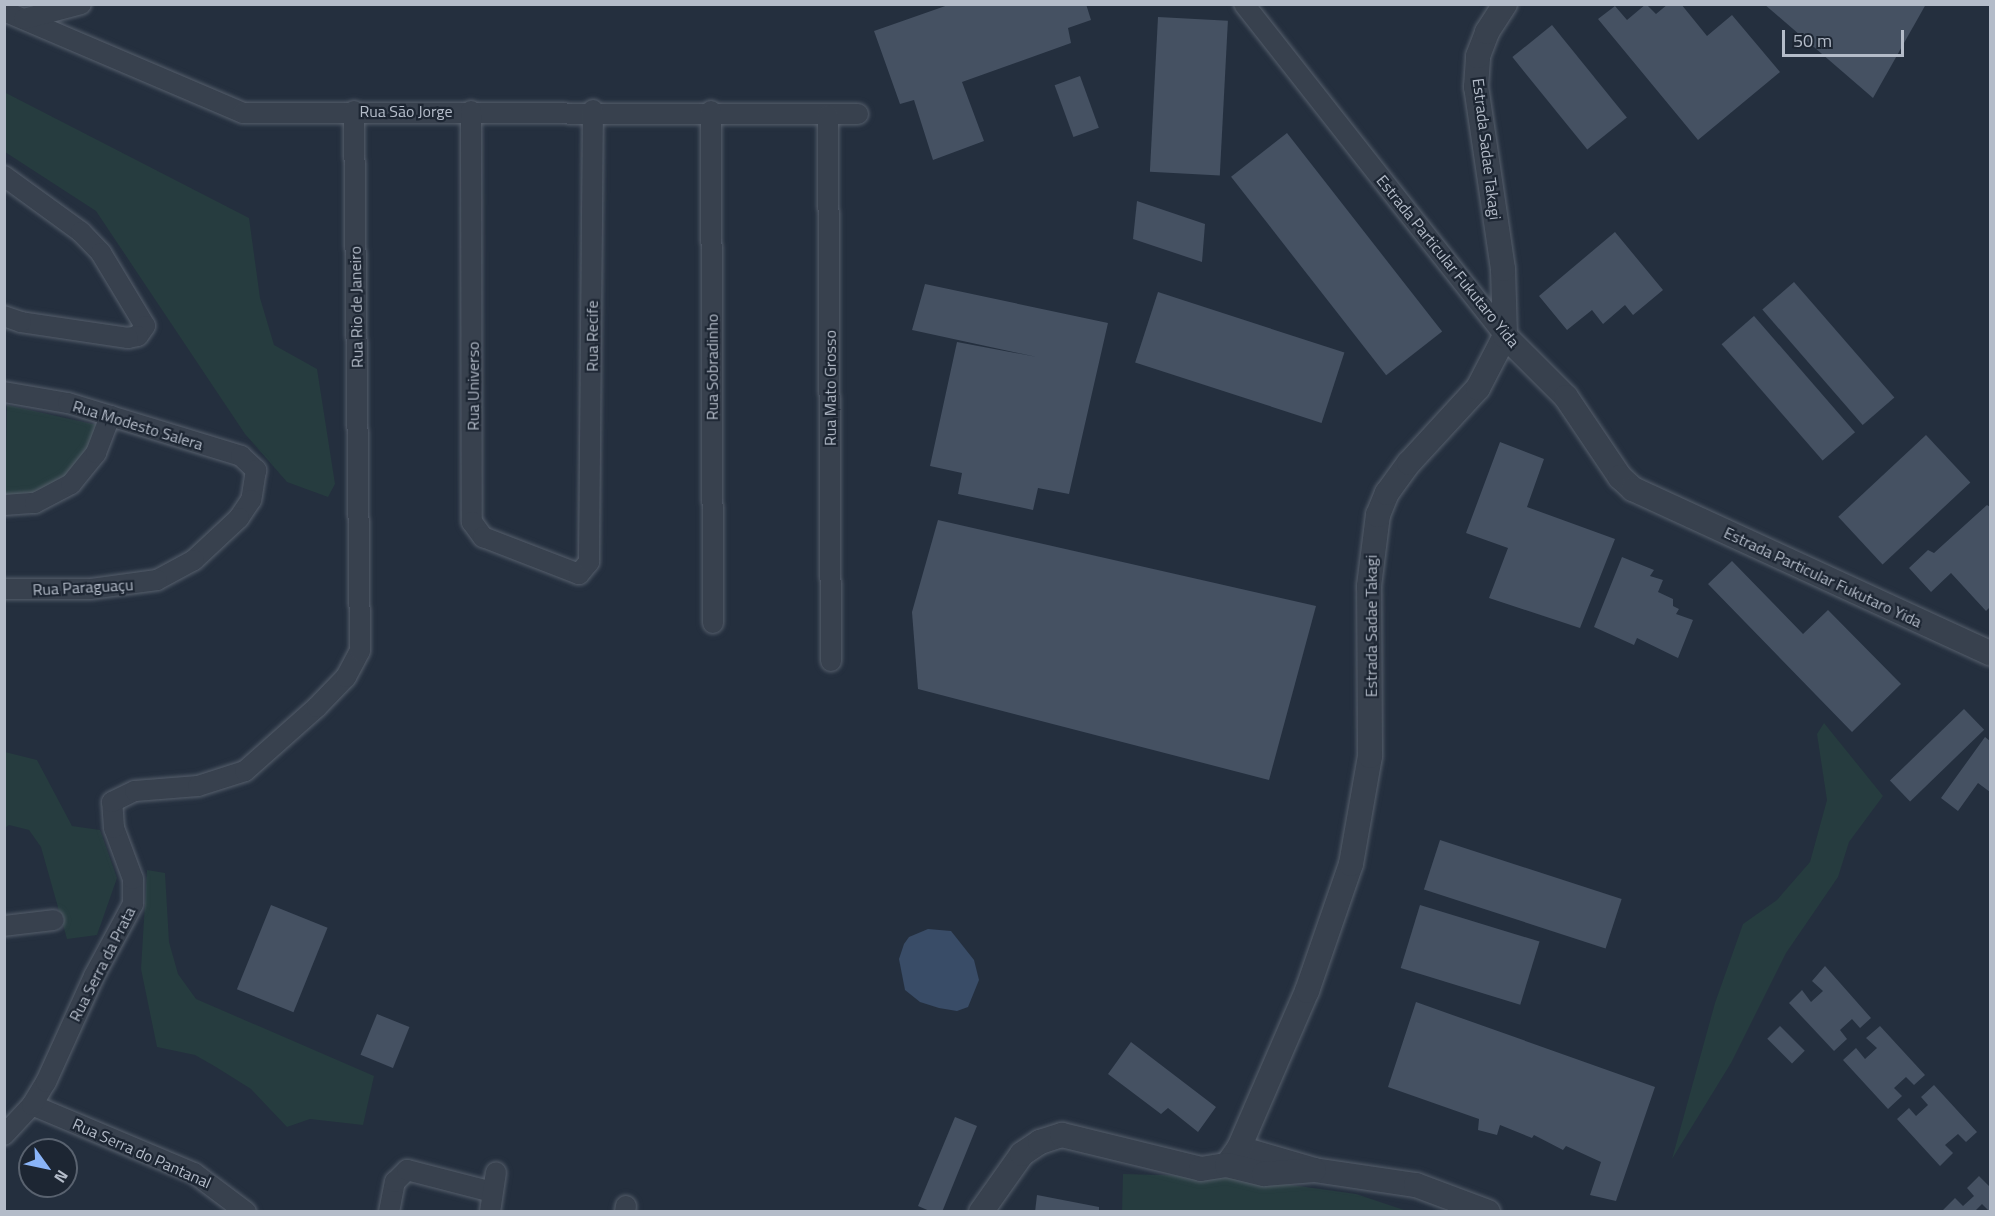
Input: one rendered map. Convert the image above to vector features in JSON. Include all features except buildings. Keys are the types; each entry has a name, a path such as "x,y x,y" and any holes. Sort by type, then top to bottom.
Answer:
{"street":[{"path":"24,19 81,4"},
{"name":"Estrada Particular Fukutaro Yida","path":"1244,4 1505,336 1566,397 1620,477 1633,489 1990,653"},
{"name":"Estrada Sadae Takagi","path":"1233,1157 1307,991 1351,864 1370,756 1369,586 1378,515 1387,493 1409,463 1478,388 1505,336 1503,269 1476,87 1478,56 1487,32 1505,4"},
{"name":"Rua São Jorge","path":"4,10 243,113 593,110 858,114"},
{"name":"Rua Recife","path":"589,562 593,110"},
{"name":"Rua Rio de Janeiro","path":"354,111 358,502"},
{"name":"Rua Universo","path":"471,111 472,522 483,537 572,573 579,574 589,562"},
{"name":"Rua Sobradinho","path":"711,111 713,623"},
{"name":"Rua Mato Grosso","path":"828,115 831,661"},
{"path":"4,176 81,232 101,253 145,321 143,332 128,338 21,322 4,316"},
{"name":"Rua Modesto Salera","path":"4,392 68,403 241,456 256,470 256,478"},
{"path":"4,506 35,503 72,484 96,453 110,416"},
{"name":"Rua Paraguaçu","path":"4,589 90,589 157,580 194,560 240,518 251,500 256,478"},
{"name":"Rua Serra da Prata","path":"4,1135 32,1105 133,904 133,879 114,828 112,802 135,791 198,786 245,771 317,707 355,665 361,638 358,502"},
{"path":"4,926 54,920"},
{"name":"Rua Serra do Pantanal","path":"32,1105 194,1173 246,1212"},
{"path":"981,1212 1022,1154 1040,1142 1062,1135 1183,1166 1212,1169 1233,1157 1416,1185 1488,1212"},
{"path":"389,1212 395,1182 407,1170 491,1202 496,1172"}],"green space":[{"path":"4,92 249,218 260,298 274,345 317,369 335,484 328,497 287,482 245,434 96,211 5,152"},
{"path":"7,405 106,427 95,455 32,503 5,500"},
{"path":"1824,723 1883,796 1849,842 1838,877 1786,953 1731,1063 1672,1159 1715,1003 1743,924 1777,900 1810,862 1827,800 1817,734"},
{"path":"5,752 37,760 72,826 100,830 117,878 97,935 67,939 41,847 29,830 9,825 5,828"},
{"path":"147,870 165,873 169,942 178,974 196,999 374,1076 363,1125 310,1119 287,1127 251,1089 216,1067 195,1055 157,1047 141,969"},
{"path":"1123,1174 1234,1177 1356,1194 1407,1211 1122,1212"}],"water":[{"path":"928,929 951,931 974,960 979,980 968,1007 957,1011 939,1008 920,1002 905,990 899,959 904,944 909,937"}]}
